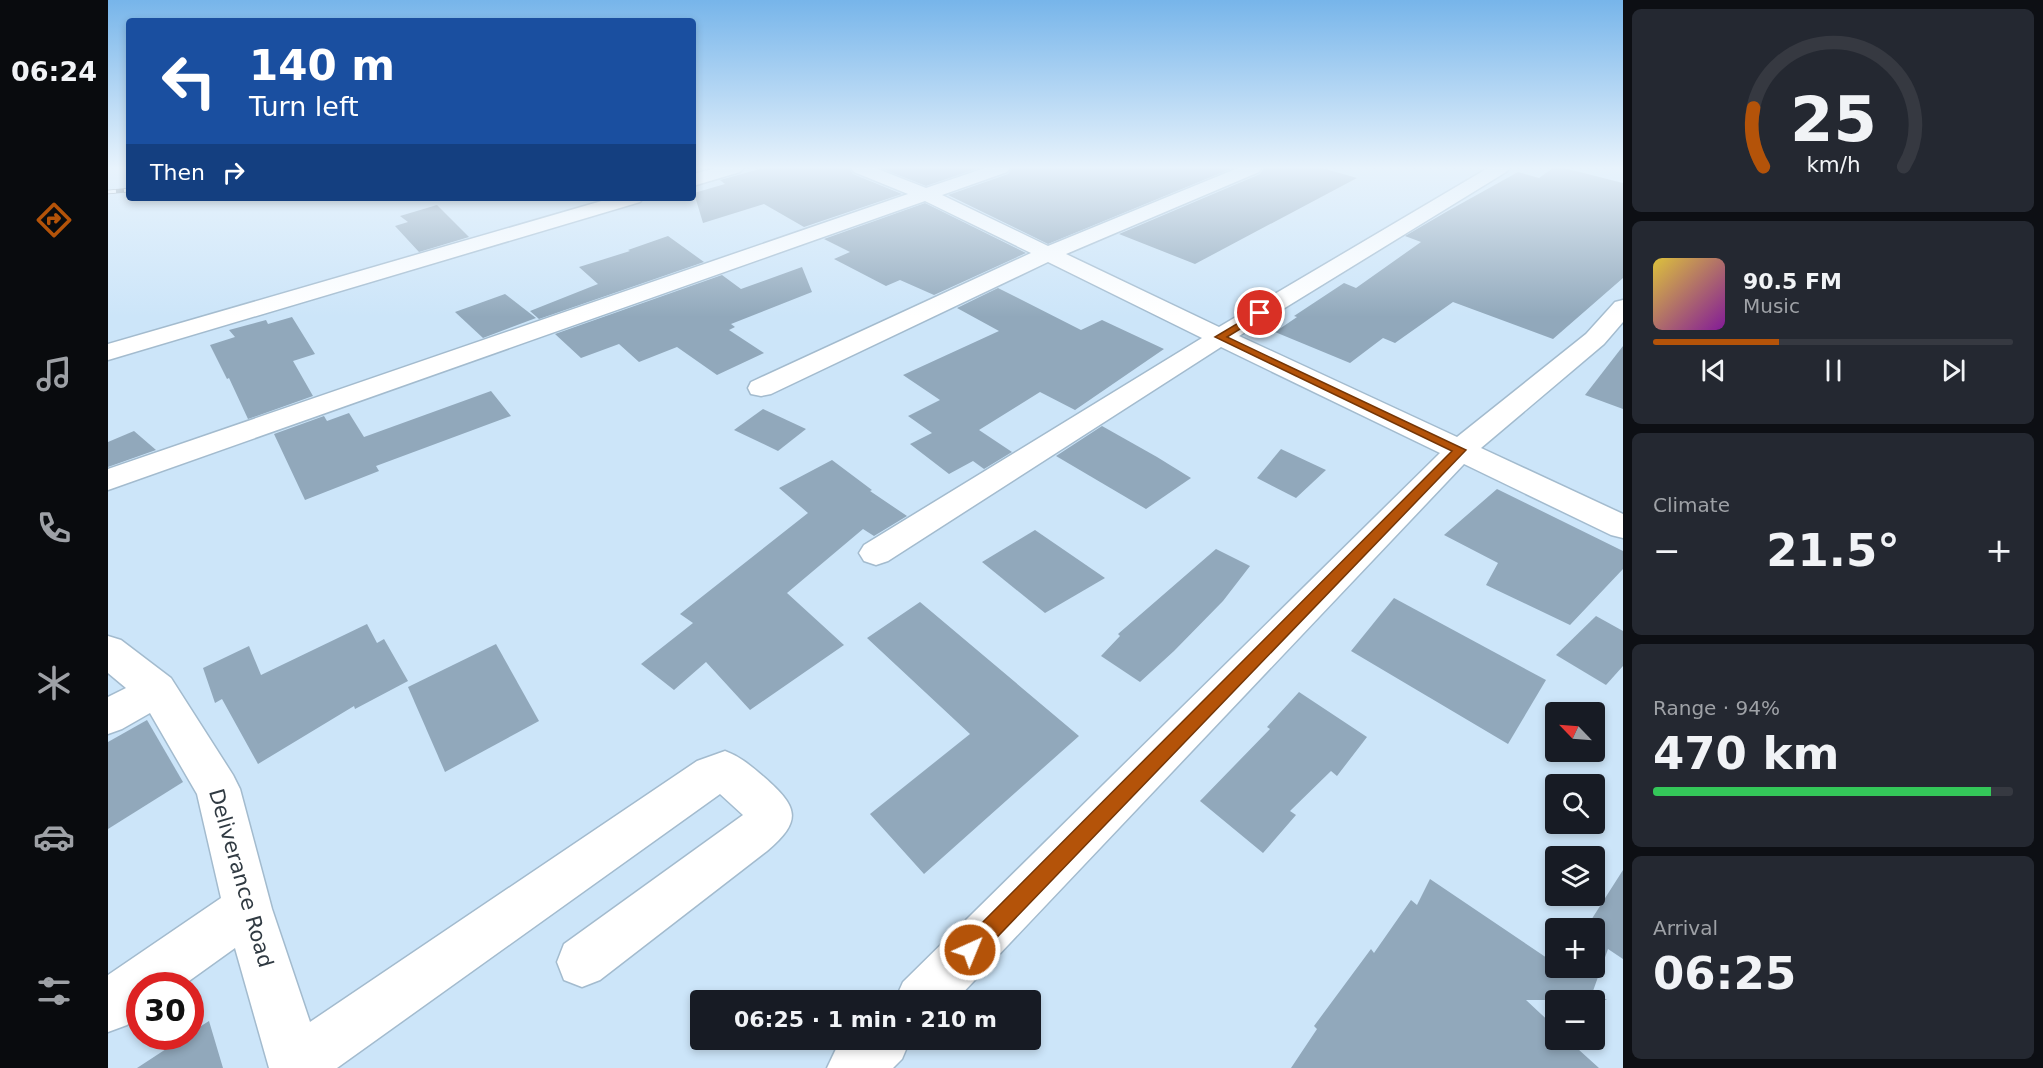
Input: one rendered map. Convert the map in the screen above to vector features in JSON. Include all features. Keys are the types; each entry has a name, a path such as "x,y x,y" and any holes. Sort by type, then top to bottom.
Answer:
{"street":[{"path":"108,352 565,218"},
{"path":"108,480 861,218"},
{"path":"973,218 1623,527"},
{"path":"762,388 1047,254 1134,218"},
{"path":"876,553 1220,337 1417,218"},
{"path":"931,990 1460,450 1594,339 1623,307"},
{"name":"Deliverance Road","path":"108,651 157,690 218,789 248,909 297,1066"},
{"path":"108,717 157,690"},
{"path":"297,1066 712,775 726,770 770,810 768,822 751,836 582,962"},
{"path":"108,1006 248,909"},
{"path":"855,1068 872,1050"}],"building":[{"path":"402,218 450,218 469,237 419,252 395,226 408,222"},
{"path":"701,218 720,218 703,223"},
{"path":"788,218 831,218 804,227"},
{"path":"883,218 955,218 1026,253 934,295 900,280 886,286 834,259 850,252 824,239"},
{"path":"995,218 1112,218 1048,244"},
{"path":"1157,218 1282,218 1195,264 1119,234"},
{"path":"1436,218 1623,218 1623,278 1553,339 1453,302 1395,343 1383,338 1350,363 1275,332 1297,317 1294,316 1344,283 1356,288 1421,242 1405,236"},
{"path":"668,236 704,262 539,319 530,311 598,284 579,267"},
{"path":"802,267 812,292 731,324 735,327 729,330 764,353 717,375 677,347 639,362 619,344 581,358 555,334 722,275 741,289"},
{"path":"998,288 1081,330 1102,320 1164,349 1075,410 1040,392 979,430 1012,452 984,469 973,461 949,474 910,444 932,433 908,416 940,400 903,375 999,331 957,308"},
{"path":"505,294 536,318 483,338 455,312"},
{"path":"292,317 315,354 293,361 313,396 248,419 229,378 227,379 210,345 235,337 229,330 266,320 268,324"},
{"path":"1623,346 1623,409 1585,395"},
{"path":"491,391 511,416 376,466 379,471 305,500 274,434 324,416 327,421 349,413 364,437"},
{"path":"763,409 806,429 778,451 734,430"},
{"path":"1102,426 1191,478 1146,509 1056,456"},
{"path":"134,431 156,450 108,467 108,442"},
{"path":"1281,449 1326,470 1296,498 1257,478"},
{"path":"832,460 872,490 870,491 907,516 874,536 863,529 787,593 844,645 750,710 706,662 674,690 641,664 693,623 680,614 808,513 779,488"},
{"path":"1497,489 1623,551 1623,569 1570,625 1486,585 1498,563 1444,535"},
{"path":"1035,530 1105,578 1045,613 982,562"},
{"path":"1216,549 1250,566 1223,601 1174,651 1140,682 1101,656 1120,636 1118,634"},
{"path":"1394,598 1546,680 1508,744 1351,651"},
{"path":"920,602 1079,736 924,874 870,814 970,734 867,638"},
{"path":"1596,616 1623,631 1623,666 1606,685 1556,655"},
{"path":"367,624 377,643 384,639 408,681 355,709 354,706 258,764 222,699 215,703 203,668 249,646 261,675"},
{"path":"496,644 539,721 445,772 408,687"},
{"path":"1299,692 1367,737 1337,776 1331,771 1290,811 1296,815 1263,853 1200,801 1270,729 1267,727"},
{"path":"147,720 183,782 108,829 108,742"},
{"path":"1623,870 1623,959 1608,949 1605,957 1605,918 1592,918 1600,906 1605,906 1605,898"},
{"path":"1430,879 1545,957 1545,978 1598,978 1593,990 1545,990 1545,1000 1526,1000 1545,1018 1545,1050 1579,1050 1599,1068 1291,1068 1317,1029 1314,1026 1371,949 1374,953 1411,900 1417,905"},
{"path":"209,1021 223,1068 137,1068 165,1050 204,1050 204,1024"}],"route":[{"path":"970,950 1460,450 1220,337 1260,313"}]}
